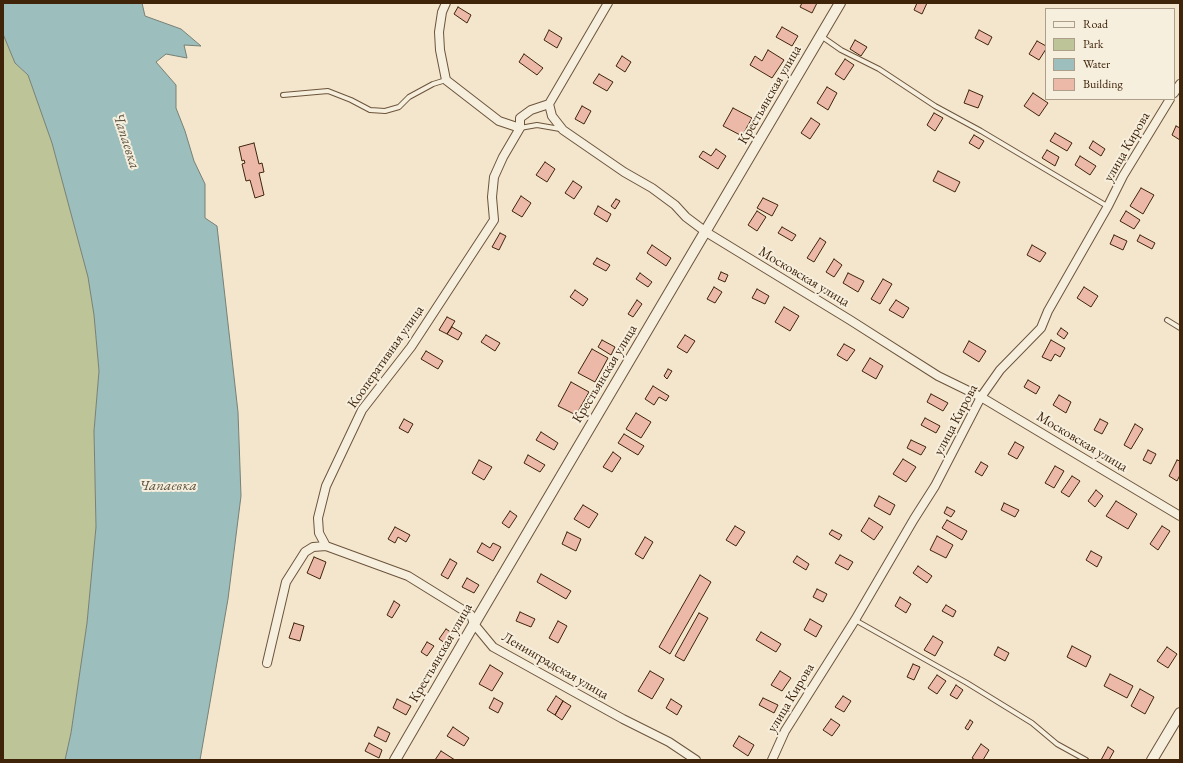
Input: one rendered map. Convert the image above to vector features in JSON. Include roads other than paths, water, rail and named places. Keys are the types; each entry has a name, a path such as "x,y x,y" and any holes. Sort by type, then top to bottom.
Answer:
{"street":[{"path":"446,3 442,12 439,32 440,50 446,80 499,121 520,128 520,118 531,110 549,104 608,3"},
{"name":"Крестьянская улица","path":"395,760 840,3"},
{"name":"улица Кирова","path":"772,760 785,731 855,620 935,486 981,397 1000,370 1041,328 1048,311 1124,176 1169,100"},
{"name":"Московская улица","path":"549,104 552,116 563,130 624,172 652,188 675,205 686,217 706,232 938,376 981,397 1180,516"},
{"name":"Кооперативная улица","path":"326,546 319,533 318,518 326,486 362,410 411,347 494,220 492,197 494,177 502,156 520,128"},
{"path":"267,663 286,582 305,552 313,547 326,546"},
{"name":"Ленинградская улица","path":"326,546 408,576 471,615 474,624 493,647 623,719 669,742 696,760"},
{"path":"1152,760 1180,713"}],"lane":[{"path":"821,36 841,50 879,69 935,106 981,131 1108,206"},
{"path":"283,95 328,91 352,100 370,110 385,111 399,107 410,97 433,84 446,80"},
{"path":"520,128 537,125 563,130"},
{"path":"1167,320 1180,328"},
{"path":"855,620 967,683 1032,723 1057,744 1086,760"}],"water":[{"name":"Чапаевка","path":"3,3 142,3 145,16 181,29 201,46 184,45 187,58 166,54 156,62 176,85 176,108 194,161 205,184 205,218 217,226 238,412 241,496 228,599 200,760 65,760 71,733 87,623 96,527 94,431 99,371 94,315 88,277 52,143 28,75 15,63 3,34"}]}
